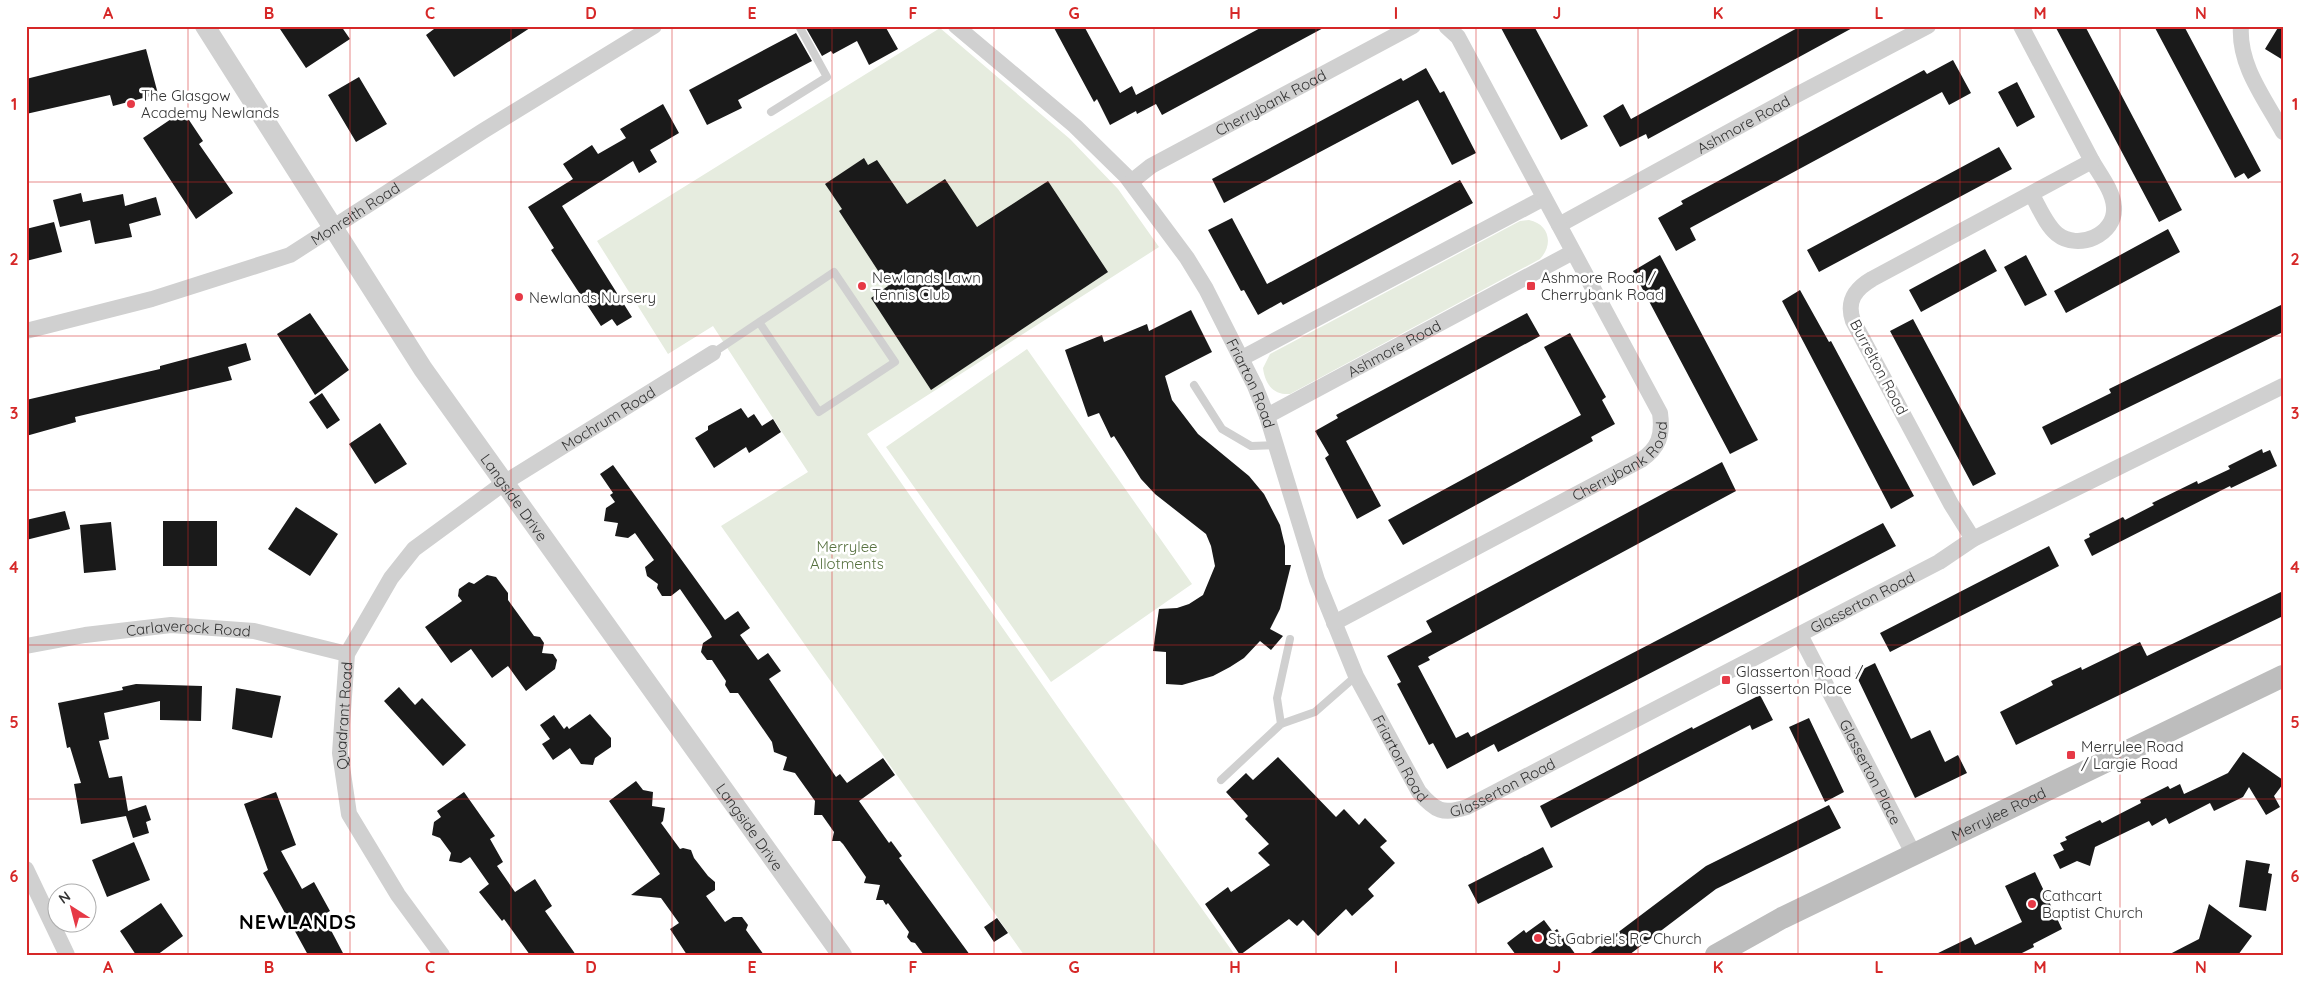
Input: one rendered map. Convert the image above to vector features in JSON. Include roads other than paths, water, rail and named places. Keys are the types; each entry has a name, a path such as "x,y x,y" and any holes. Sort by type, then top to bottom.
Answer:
{"main road":[{"name":"Merrylee Road","path":"1716,955 1782,918 2283,676"}],"street":[{"name":"Langside Drive","path":"205,26 423,368 842,955"},
{"name":"Monreith Road","path":"26,331 152,299 290,255 483,131 654,26"},
{"name":"Friarton Road","path":"956,26 1075,126 1130,182 1187,258 1206,289 1242,358 1267,416 1317,580 1356,676 1419,792 1433,807 1439,809"},
{"name":"Cherrybank Road","path":"1130,182 1151,166 1412,26"},
{"name":"Cherrybank Road","path":"1334,623 1640,460 1652,452 1657,445 1662,427 1660,413 1458,37 1446,26"},
{"name":"Ashmore Road","path":"1559,225 1787,100 1928,26"},
{"path":"2021,26 2109,190 2114,208 2109,225 2092,239 2070,240 2058,235 2051,228 2032,195"},
{"path":"2241,26 2240,40 2248,69 2278,110 2283,132"},
{"name":"Burrelton Road","path":"1973,539 1951,504 1853,321 1850,303 1857,290 1872,279 2032,195 2092,161"},
{"path":"1242,358 1544,198"},
{"name":"Ashmore Road","path":"1267,416 1573,252"},
{"name":"Mochrum Road","path":"504,484 713,353"},
{"name":"Glasserton Road","path":"1439,809 1453,812 1467,807 1800,636 1939,562 1973,539 2283,386"},
{"name":"Quadrant Road","path":"442,955 398,895 349,814 340,753 347,654 391,578 414,549 504,484"},
{"name":"Carlaverock Road","path":"26,646 171,625 254,631 347,654"},
{"name":"Glasserton Place","path":"1800,636 1914,855"},
{"path":"26,869 66,955"}],"lane":[{"path":"771,112 827,77 799,26"},
{"path":"713,353 759,322 834,272 895,362 819,412 759,322"},
{"path":"1194,385 1222,430 1251,446 1276,445"},
{"path":"1281,724 1277,698 1290,639"},
{"path":"1221,780 1281,724 1315,712 1356,676"}],"place":[{"name":"The Glasgow Academy Newlands","path":"131,104"},
{"name":"Newlands Lawn Tennis Club","path":"862,286"},
{"name":"Ashmore Road / Cherrybank Road","path":"1531,286"},
{"name":"Newlands Nursery","path":"519,297"},
{"name":"Glasserton Road / Glasserton Place","path":"1726,680"},
{"name":"Merrylee Road / Largie Road","path":"2071,755"},
{"name":"Cathcart Baptist Church","path":"2032,904"},
{"name":"St Gabriel's RC Church","path":"1538,938"}],"district":[{"name":"NEWLANDS","path":"298,921"}],"park label":[{"name":"Merrylee Allotments","path":"847,554"}]}
